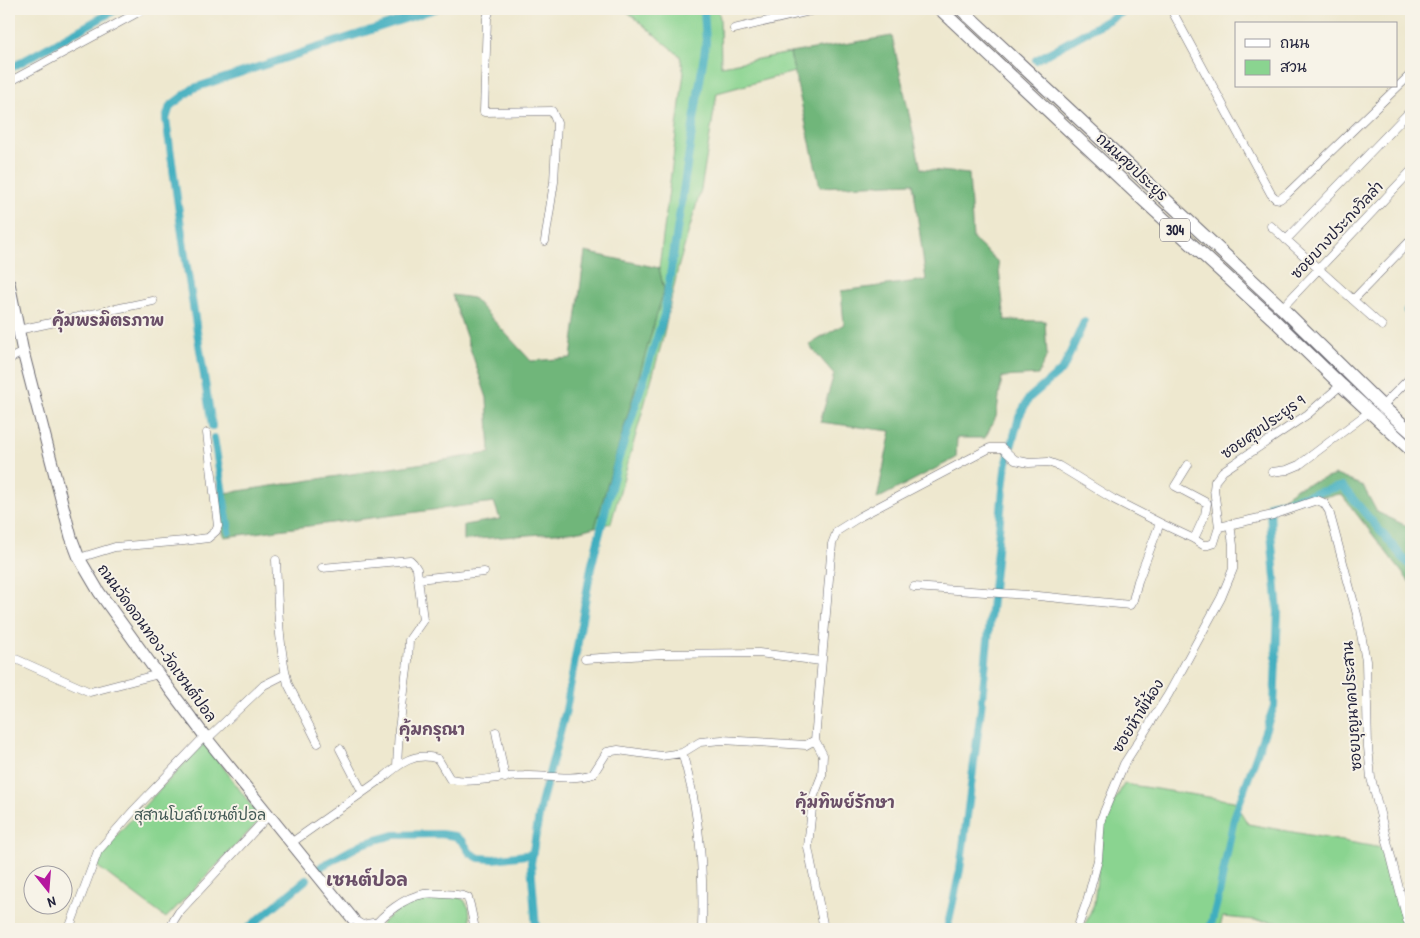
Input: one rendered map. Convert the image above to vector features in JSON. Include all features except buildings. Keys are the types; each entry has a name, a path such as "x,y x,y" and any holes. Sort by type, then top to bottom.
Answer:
{"main road":[{"name":"ถนนศุขประยูร","path":"940,9 1140,198 1272,318 1340,386 1411,450"},
{"name":"ถนนศุขประยูร","path":"961,9 1282,308 1411,432"},
{"path":"1272,318 1282,308"}],"street":[{"path":"9,82 144,9"},
{"path":"490,9 487,18 484,112 552,111 557,123 554,182 545,241"},
{"path":"734,29 818,9"},
{"path":"1171,9 1271,194 1275,198 1280,199 1288,193 1397,88"},
{"path":"1398,87 1411,74"},
{"path":"1286,240 1411,110"},
{"name":"ซอยบางประกงวิลล่า","path":"1282,308 1411,171"},
{"path":"1271,226 1382,326"},
{"path":"1353,300 1411,240"},
{"name":"ถนนวัดดอนทอง-วัดเซนต์ปอล","path":"9,283 22,352 71,537 79,558 99,592 206,738 354,924"},
{"path":"18,330 153,301"},
{"path":"9,359 22,352"},
{"path":"1382,406 1411,377"},
{"name":"ซอยศุขประยูร 9","path":"1219,528 1214,490 1215,481 1223,471 1308,414 1340,386"},
{"path":"1272,472 1287,470 1299,465 1369,412"},
{"path":"79,558 115,547 208,538 216,531 218,526 207,433"},
{"path":"824,929 808,847 814,798 822,775 823,755 814,740 832,544 837,531 861,516 990,448 1002,448 1015,460 1048,462 1059,466 1113,499 1194,539 1203,546 1214,542 1219,528"},
{"path":"1188,465 1175,486 1207,503 1216,504"},
{"name":"ซอยบุญนาคประสาน","path":"1219,528 1274,515 1317,500 1324,503 1329,511 1358,618 1366,661 1368,747 1371,778 1407,920 1411,927"},
{"path":"1194,539 1205,515 1207,503"},
{"path":"914,587 1028,594 1130,605 1160,523"},
{"name":"ซอยห้าพี่น้อง","path":"1077,929 1098,860 1101,819 1124,764 1168,695 1221,598 1233,569 1233,545 1230,524"},
{"path":"276,560 279,624 288,684 318,743"},
{"path":"322,568 410,560 417,569 423,620 409,640 399,729 397,766"},
{"path":"418,579 484,572"},
{"path":"585,659 662,654 759,653 821,660"},
{"path":"9,656 90,692 159,674"},
{"path":"68,929 98,851 134,810 206,738 264,685 286,674"},
{"path":"496,732 505,778"},
{"path":"291,843 397,766 408,760 427,755 438,759 450,779 461,781 523,776 582,778 593,774 607,752 618,750 661,756 682,753 700,742 722,740 806,745 814,740"},
{"path":"340,749 362,792"},
{"path":"682,753 694,800 700,842 703,881 702,929"},
{"path":"170,929 179,912 268,815"},
{"path":"372,929 400,904 415,896 426,893 459,895 468,898 475,929"},
{"path":"354,924 362,925 378,922"}],"green space":[{"path":"624,9 718,9 720,18 721,66 790,53 794,72 717,93 701,189 678,268 662,342 611,523 595,527 664,290 659,268 684,72 680,56"},
{"path":"892,36 921,169 969,174 973,239 998,262 1005,320 1045,321 1047,355 1038,375 1002,377 996,417 985,438 957,438 956,458 877,499 891,431 820,422 834,374 809,345 844,324 841,291 926,280 913,183 820,187 790,53"},
{"path":"585,252 659,268 664,290 595,527 580,531 464,540 464,525 500,519 494,502 224,537 219,494 490,453 487,398 452,295 473,298 531,361 571,358"},
{"path":"1336,475 1363,486 1377,512 1411,528 1411,584 1341,494 1274,504 1298,487"},
{"name":"สุสานโบสถ์เซนต์ปอล","path":"205,742 261,819 166,918 98,867 102,852"},
{"path":"1124,784 1234,801 1248,824 1382,848 1407,929 1350,929 1223,917 1219,929 1083,929 1094,904 1104,820"},
{"path":"425,896 458,897 464,900 469,908 471,929 377,929 401,906"}],"waterway":[{"path":"9,69 117,9"},
{"path":"212,426 166,119 170,106 194,88 435,9"},
{"path":"536,929 531,863 541,804 566,710 591,568 617,464 664,315 706,42 704,9"},
{"path":"1036,60 1128,9"},
{"path":"1407,311 1411,306"},
{"path":"947,929 960,870 981,709 1005,470 1019,417 1029,398 1063,369 1084,322"},
{"path":"214,438 229,531"},
{"path":"1210,929 1234,818 1274,706 1278,612 1270,505 1342,486 1411,567"},
{"path":"317,871 322,866 362,844 394,835 440,834 455,836 463,842 470,853 479,858 494,859 533,854"},
{"path":"247,929 307,879"}],"district":[{"name":"คุ้มพรมิตรภาพ","path":"108,320"},
{"name":"คุ้มกรุณา","path":"432,729"},
{"name":"คุ้มทิพย์รักษา","path":"845,802"},
{"name":"เซนต์ปอล","path":"367,880"}]}
